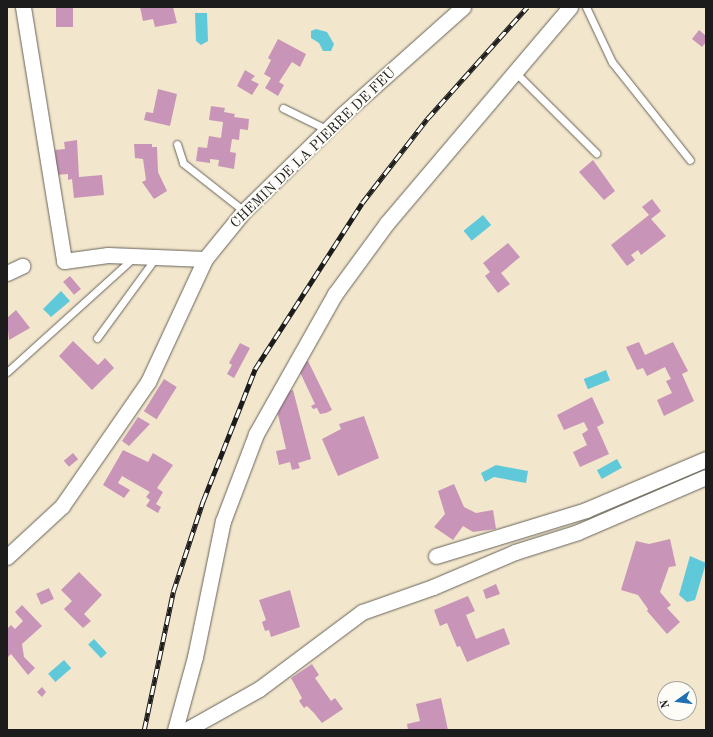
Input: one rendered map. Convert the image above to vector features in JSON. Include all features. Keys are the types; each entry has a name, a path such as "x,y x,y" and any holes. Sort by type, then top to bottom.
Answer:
{"street":[{"path":"23,7 64,261 108,255 205,259"},
{"name":"CHEMIN DE LA PIERRE DE FEU","path":"7,557 62,506 148,382 205,259 244,211 328,130 463,7"},
{"path":"174,730 195,657 223,521 256,434 335,294 387,223 570,7"},
{"path":"7,273 22,266"},
{"path":"436,556 586,510 706,459"},
{"path":"191,729 259,689 362,612 433,587 515,552 578,532 706,477"}],"lane":[{"path":"586,7 612,62 690,160"},
{"path":"515,71 596,153"},
{"path":"283,108 328,130"},
{"path":"177,144 183,163 244,211"},
{"path":"7,372 134,256"},
{"path":"97,338 156,257"}],"water":[{"path":"195,13 207,13 208,41 201,45 196,41"},
{"path":"316,29 327,32 334,44 331,51 323,51 319,43 311,38 311,31"},
{"path":"483,215 491,225 472,241 464,231"},
{"path":"61,291 70,301 51,317 43,309"},
{"path":"606,370 610,380 588,389 584,379"},
{"path":"617,459 622,468 602,479 597,470"},
{"path":"496,465 528,471 526,483 494,477 485,482 481,473"},
{"path":"690,556 706,563 695,600 687,602 679,595"},
{"path":"94,639 107,653 101,658 88,644"},
{"path":"64,660 71,668 55,682 48,674"}],"building":[{"path":"56,7 73,7 73,27 56,27"},
{"path":"140,7 173,7 177,23 155,27 153,19 143,21"},
{"path":"699,30 706,36 706,42 702,47 692,39"},
{"path":"278,39 306,54 300,67 292,62 279,82 284,85 278,96 265,88 271,78 264,74 271,60 268,58"},
{"path":"245,70 255,76 251,80 259,84 252,95 237,86"},
{"path":"158,89 177,94 170,126 144,120 146,112 153,113"},
{"path":"211,106 225,108 224,112 235,114 234,117 249,119 248,130 240,129 239,140 232,139 230,152 236,153 234,169 218,166 219,160 210,159 210,163 196,161 198,147 207,148 209,136 221,138 223,122 209,120"},
{"path":"77,140 79,177 102,175 104,195 74,198 72,179 68,180 68,174 55,175 53,160 56,160 55,150 65,149 64,142"},
{"path":"134,144 152,144 152,147 157,147 158,172 167,191 154,199 142,182 146,180 143,159 135,158"},
{"path":"593,160 615,191 604,200 579,172"},
{"path":"652,199 661,211 651,219 666,236 641,255 638,250 631,255 635,260 627,266 611,245 649,215 642,207"},
{"path":"508,243 520,257 501,273 510,284 498,293 485,276 490,272 483,263"},
{"path":"70,276 81,289 74,295 63,282"},
{"path":"16,310 30,328 9,340 7,318"},
{"path":"73,341 98,365 105,358 114,368 92,390 59,356"},
{"path":"639,342 645,355 673,342 688,371 682,374 694,401 664,416 657,400 672,393 666,381 671,379 665,367 647,376 643,368 637,370 626,347"},
{"path":"240,343 250,348 234,378 227,374 232,365 229,363"},
{"path":"308,361 332,410 326,413 320,414 317,408 313,409 311,406 315,404 297,366"},
{"path":"164,379 177,387 157,419 144,411"},
{"path":"293,390 311,459 298,463 300,468 292,470 290,462 279,465 276,451 286,449 276,406 283,392"},
{"path":"592,397 604,423 597,427 609,454 580,467 573,452 587,445 582,434 588,430 584,422 564,430 557,415"},
{"path":"364,416 379,458 338,476 322,439 341,429 339,424"},
{"path":"138,417 150,424 129,446 122,441"},
{"path":"123,450 148,462 153,453 173,465 157,488 163,492 156,504 161,507 158,513 146,506 150,500 146,497 150,492 122,476 118,483 130,490 124,498 103,485"},
{"path":"73,453 78,459 69,467 64,461"},
{"path":"454,484 464,507 476,513 493,510 496,529 473,532 463,526 453,540 434,527 445,514 438,491"},
{"path":"670,539 676,566 669,567 660,592 671,605 667,608 680,622 667,634 647,611 648,609 638,595 621,590 636,541 649,544"},
{"path":"79,572 102,595 84,614 91,621 83,628 64,609 72,601 61,590"},
{"path":"496,584 500,594 486,599 483,590"},
{"path":"49,588 54,599 41,605 36,594"},
{"path":"290,590 300,627 271,637 269,630 265,631 262,622 266,620 259,600"},
{"path":"468,596 475,611 466,615 476,639 504,628 510,644 467,662 460,646 457,647 447,623 440,626 434,610"},
{"path":"22,605 42,626 22,644 24,657 35,668 28,675 11,654 7,658 7,629 11,625 15,629 23,621 15,612"},
{"path":"312,664 319,675 315,678 331,701 335,698 343,709 322,723 307,706 304,708 299,701 302,698 291,678"},
{"path":"42,687 46,692 42,697 37,692"},
{"path":"441,698 448,730 408,730 407,724 420,721 416,704"}],"railway":[{"path":"144,730 173,592 203,501 255,369 362,203 427,119 527,7"}]}
